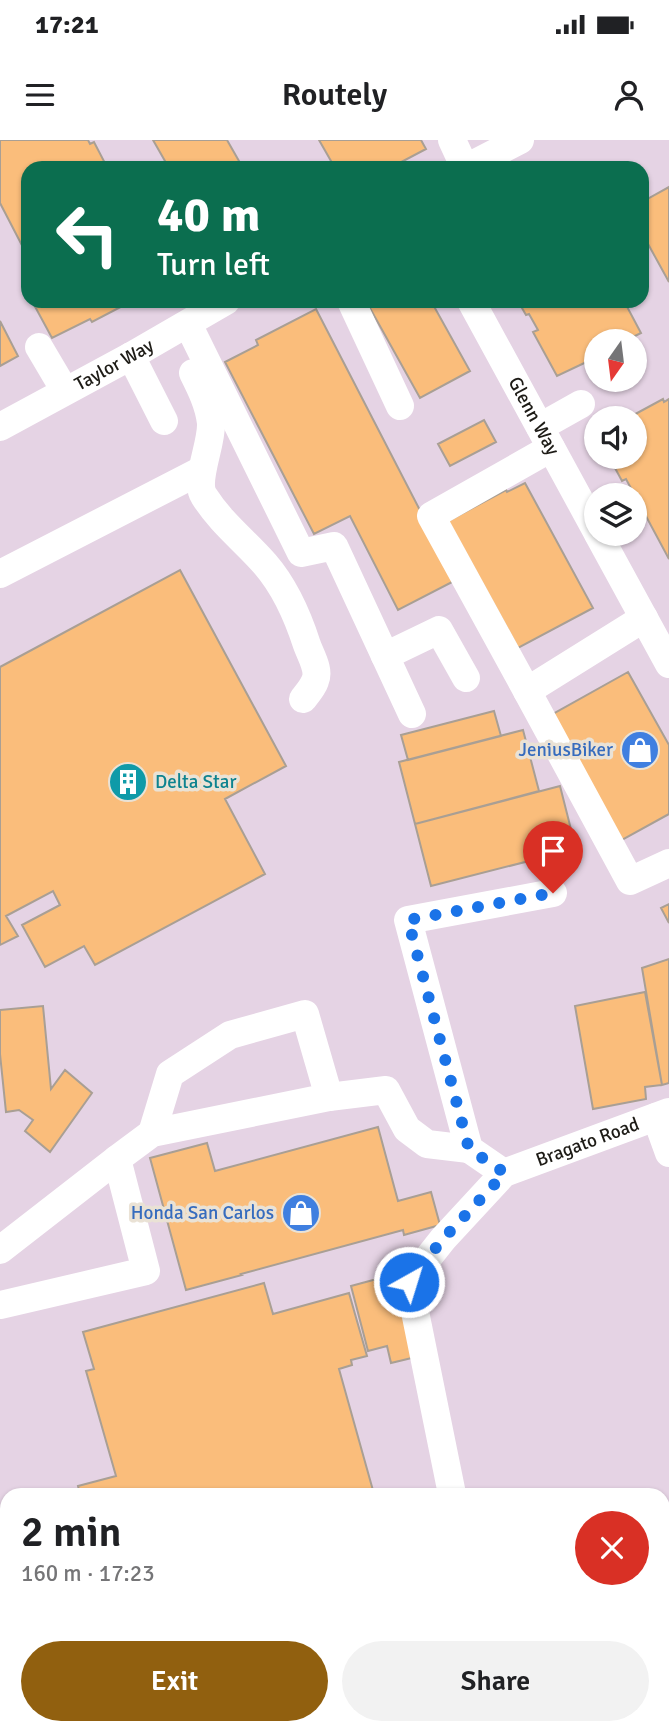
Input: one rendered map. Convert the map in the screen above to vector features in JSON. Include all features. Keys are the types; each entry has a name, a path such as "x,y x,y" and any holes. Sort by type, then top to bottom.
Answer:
{"street":[{"path":"452,140 462,161"},
{"path":"480,161 520,140"},
{"name":"Taylor Way","path":"0,427 214,308"},
{"path":"354,308 400,406"},
{"name":"Glenn Way","path":"475,308 584,509"},
{"path":"180,328 211,422 211,441 202,470 201,492 214,511 266,565 301,626 317,670 316,680 303,699"},
{"path":"180,328 301,553 334,546 412,714"},
{"path":"39,347 65,391"},
{"path":"131,356 164,421"},
{"path":"581,404 545,438 431,516 630,881 669,863"},
{"path":"0,574 202,470"},
{"name":"Glenn Way","path":"604,546 669,664"},
{"path":"527,691 644,618"},
{"path":"385,656 439,630 466,678"},
{"path":"469,1149 408,920 553,893"},
{"path":"152,1133 170,1074 230,1035 305,1014 329,1097"},
{"path":"0,1250 152,1133 329,1097 386,1090 407,1129 427,1143 469,1149 505,1173 443,1239 409,1282 451,1488"},
{"path":"663,1114 669,1153"},
{"name":"Bragato Road","path":"505,1173 663,1114"},
{"path":"0,1305 146,1271 117,1159"}],"shaded area":[{"path":"0,140 669,140 669,1488 0,1488"}],"building":[{"path":"0,140 94,142 104,161 21,161 21,244 0,203"},
{"path":"153,140 227,140 239,161 165,161"},
{"path":"319,140 421,140 426,149 403,161 331,161"},
{"path":"669,187 669,282 649,246 649,198"},
{"path":"36,308 119,308 92,322 90,319 52,338"},
{"path":"370,308 435,308 470,371 420,398"},
{"path":"522,308 628,308 639,329 584,329 584,363 557,376 533,332 538,330 529,314 526,315"},
{"path":"316,309 456,580 398,610 350,516 314,534 225,362 258,345 256,340"},
{"path":"0,321 18,356 0,366"},
{"path":"663,399 664,402 669,399 669,559 647,518 647,483 628,483 626,479 622,481 616,469 647,469 647,408"},
{"path":"484,420 496,442 450,466 438,444"},
{"path":"525,483 593,608 518,648 448,521 506,490 507,492"},
{"name":"Delta Star","path":"180,570 286,766 225,799 265,874 95,965 84,946 45,967 22,925 60,905 53,891 6,916 18,936 0,945 0,667"},
{"path":"628,672 669,745 669,814 622,840 553,714"},
{"path":"494,711 501,736 408,760 401,735"},
{"path":"523,730 539,791 415,824 399,762"},
{"path":"560,786 576,849 431,886 415,824"},
{"path":"669,904 669,923 661,908"},
{"path":"669,959 669,1083 662,1085 642,968"},
{"path":"645,992 662,1085 645,1087 646,1099 593,1109 575,1006"},
{"path":"43,1006 51,1089 65,1070 92,1093 50,1152 25,1131 33,1120 19,1110 6,1112 0,1054 0,1010"},
{"name":"Honda San Carlos","path":"378,1127 398,1201 431,1192 440,1225 404,1235 403,1230 186,1290 150,1158 207,1143 215,1171"},
{"path":"399,1273 420,1356 391,1363 387,1346 368,1351 351,1286"},
{"path":"264,1283 273,1314 349,1293 367,1356 351,1360 352,1365 339,1369 372,1488 78,1488 116,1476 86,1371 94,1369 83,1332"}],"place":[{"name":"JeniusBiker","path":"640,750"},
{"name":"Delta Star","path":"128,782"},
{"name":"Honda San Carlos","path":"301,1213"}],"route":[{"path":"409,1282 443,1239 505,1173 469,1149 408,920 553,893"}]}
